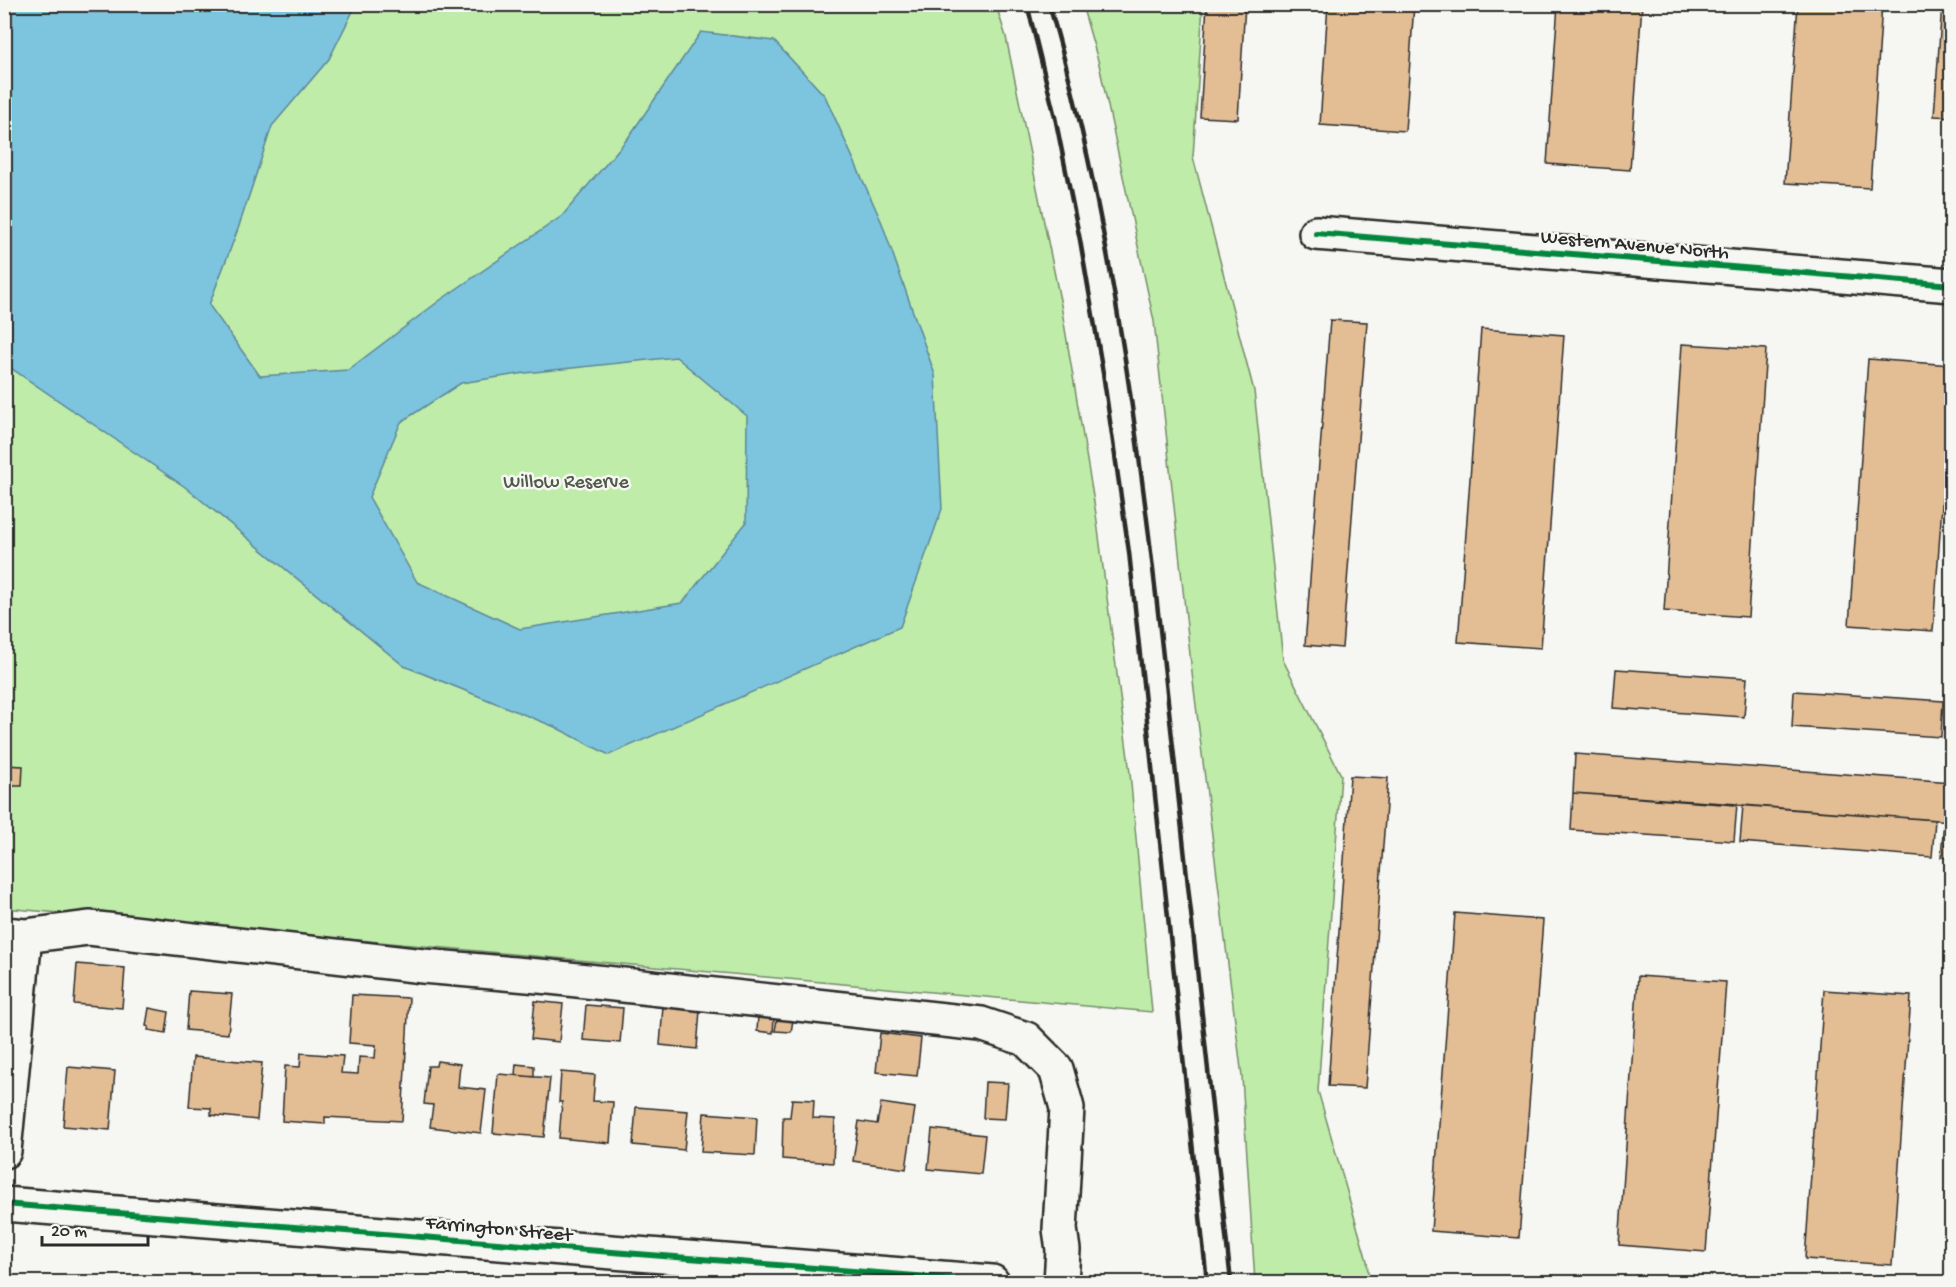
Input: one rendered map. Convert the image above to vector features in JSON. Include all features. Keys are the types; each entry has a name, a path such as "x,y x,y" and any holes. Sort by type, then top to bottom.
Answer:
{"street":[{"name":"Western Avenue North","path":"1316,233 1952,285"},
{"path":"4,1151 15,935 89,928 981,1024 1026,1039 1056,1069 1067,1108 1060,1229 1063,1250 1060,1282"},
{"name":"Farrington Street","path":"4,1204 992,1282"}],"green space":[{"name":"Willow Reserve","path":"4,5 996,5 1006,37 1061,305 1096,514 1130,773 1152,1012 5,908"},
{"path":"1082,5 1203,5 1193,157 1254,391 1283,660 1341,775 1318,1091 1367,1261 1369,1282 1255,1282 1242,1077 1192,673 1154,321 1099,64"}],"water":[{"path":"5,4 356,5 329,59 272,126 238,229 209,305 260,376 348,370 439,301 562,216 628,138 701,32 774,41 825,96 882,223 935,375 942,509 900,627 609,755 555,727 404,666 185,487 5,364","holes":["676,357 747,416 746,523 682,603 520,629 417,582 369,497 401,422 461,383 525,373"]}],"building":[{"path":"1207,4 1245,4 1238,119 1200,117"},
{"path":"1328,4 1414,4 1405,131 1320,125"},
{"path":"1558,4 1642,4 1630,170 1547,164"},
{"path":"1798,4 1882,4 1870,188 1785,183"},
{"path":"1942,4 1952,4 1952,117 1934,116"},
{"path":"1330,320 1367,322 1342,648 1305,645"},
{"path":"1481,329 1564,335 1541,648 1458,642"},
{"path":"1682,344 1766,349 1748,617 1664,611"},
{"path":"1868,359 1952,365 1933,631 1849,625"},
{"path":"1616,669 1747,678 1744,717 1613,708"},
{"path":"1794,691 1943,701 1941,737 1792,727"},
{"path":"1575,754 1952,782 1952,821 1573,793"},
{"path":"4,765 23,766 22,786 4,786"},
{"path":"1350,776 1388,778 1365,1088 1328,1086"},
{"path":"1573,793 1737,804 1734,841 1571,830"},
{"path":"1743,805 1935,820 1932,857 1740,842"},
{"path":"1944,820 1952,821 1952,858 1941,857"},
{"path":"1455,913 1543,920 1519,1238 1431,1231"},
{"path":"77,964 125,968 122,1008 74,1004"},
{"path":"1638,976 1726,982 1706,1252 1619,1245"},
{"path":"1824,990 1911,996 1892,1265 1805,1259"},
{"path":"189,991 232,994 228,1034 186,1030"},
{"path":"352,995 409,998 402,1121 325,1117 325,1124 282,1121 285,1066 300,1067 301,1053 343,1056 341,1073 358,1074 359,1057 375,1058 376,1045 349,1043"},
{"path":"535,1001 563,1004 559,1042 531,1039"},
{"path":"586,1005 623,1008 620,1043 583,1040"},
{"path":"663,1006 700,1010 697,1049 660,1045"},
{"path":"149,1008 169,1012 166,1033 148,1030 149,1027 146,1026"},
{"path":"758,1016 774,1018 773,1033 757,1031"},
{"path":"777,1019 793,1020 791,1032 775,1031"},
{"path":"880,1033 921,1038 917,1076 876,1072"},
{"path":"193,1057 262,1063 257,1120 211,1115 211,1108 189,1107"},
{"path":"437,1061 460,1064 458,1087 486,1090 481,1133 430,1127 433,1105 424,1104 428,1066 436,1066"},
{"path":"516,1064 534,1066 534,1077 515,1075"},
{"path":"68,1067 115,1071 110,1130 63,1126"},
{"path":"561,1072 595,1075 593,1101 613,1102 610,1143 559,1138 562,1102 559,1102"},
{"path":"498,1074 550,1078 544,1137 493,1133"},
{"path":"985,1082 1008,1083 1005,1119 983,1118"},
{"path":"792,1099 814,1100 813,1118 835,1119 833,1163 782,1159 783,1117 790,1117"},
{"path":"881,1103 915,1108 906,1169 853,1161 859,1121 877,1124"},
{"path":"636,1107 688,1111 684,1150 633,1145"},
{"path":"704,1113 757,1117 755,1155 701,1152"},
{"path":"932,1129 985,1135 981,1174 928,1169"}],"railway":[{"path":"1027,4 1055,117 1080,240 1103,373 1129,552 1207,1282"},
{"path":"1049,4 1092,176 1124,350 1148,525 1231,1282"}],"cycle path":[{"path":"1316,233 1952,285"},
{"path":"4,1204 992,1282"}]}
